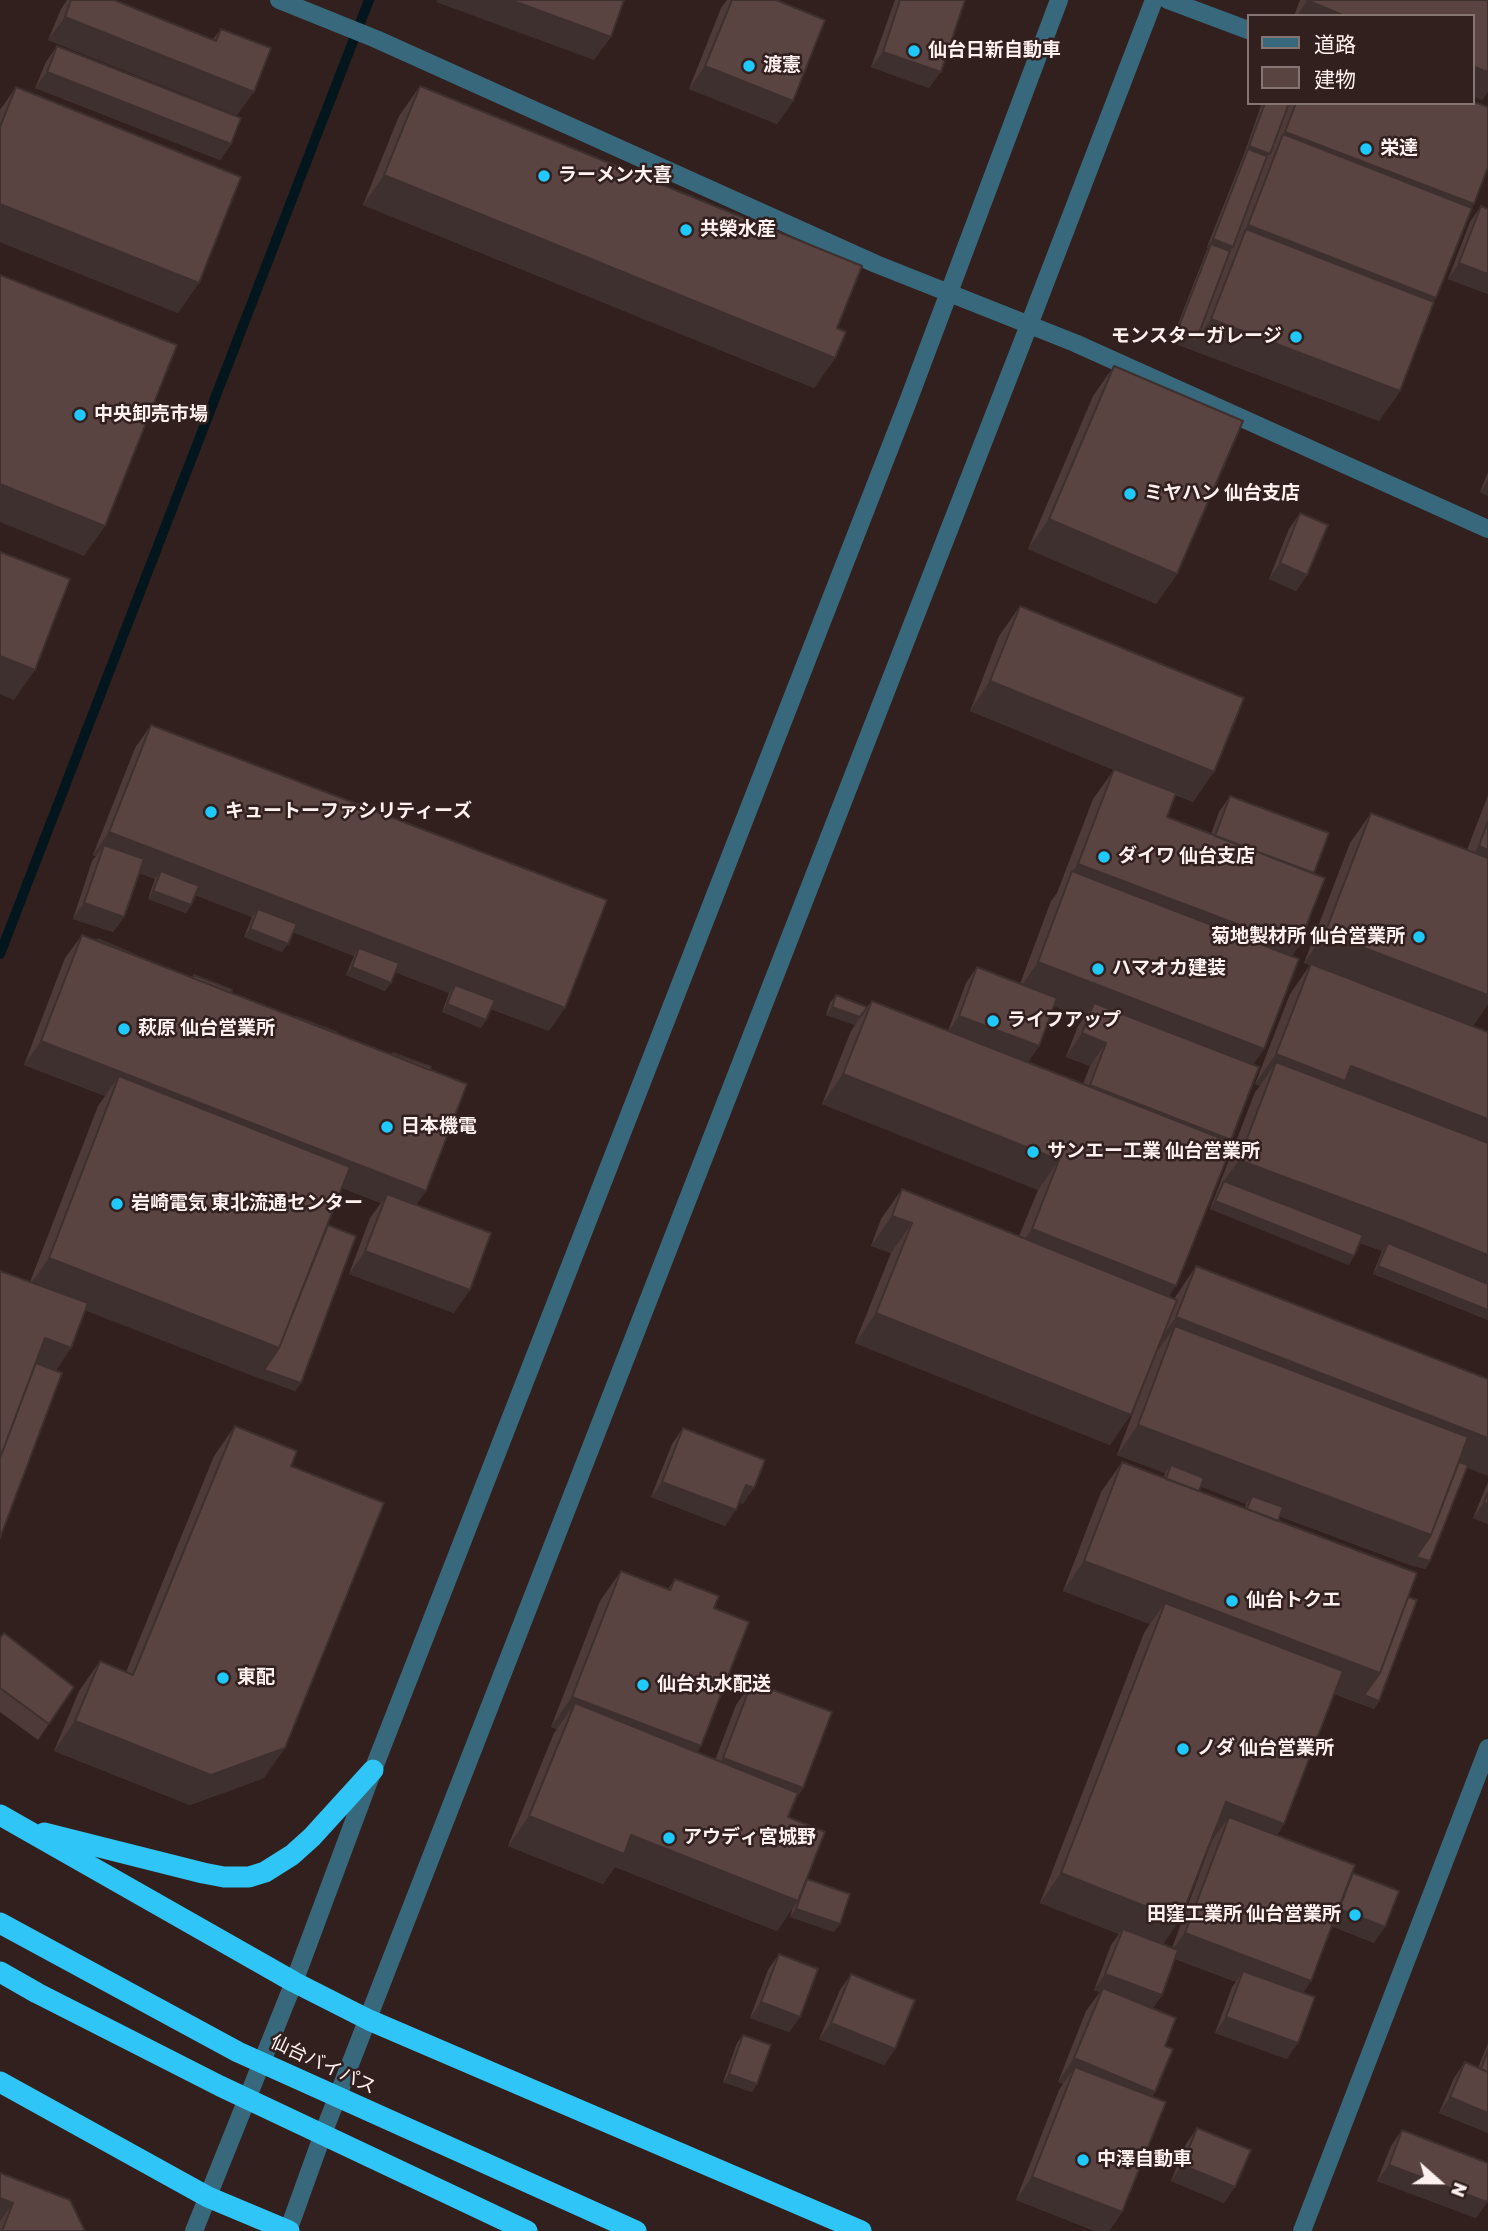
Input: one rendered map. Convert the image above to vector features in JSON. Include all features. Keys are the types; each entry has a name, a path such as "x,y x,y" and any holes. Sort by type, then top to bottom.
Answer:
{"highway":[{"path":"9,1821 203,1873 249,1877 292,1855 373,1770"},
{"path":"9,1821 294,1982 369,2020 861,2231"},
{"name":"仙台バイパス","path":"0,1923 238,2052 636,2231"},
{"path":"0,1972 220,2086 527,2231"},
{"path":"0,2082 208,2197 288,2231"}],"street":[{"path":"279,0 376,39 876,264 1075,343 1488,528"},
{"path":"194,2231 294,1982 373,1770 907,404 1059,0"},
{"path":"288,2231 1154,0"},
{"path":"1168,0 1246,29"},
{"path":"1302,2231 1488,1748"}],"building":[{"path":"71,0 114,0 216,41 221,29 271,48 254,92 65,17"},
{"path":"511,0 624,0 611,37"},
{"name":"渡憲","path":"732,0 776,0 825,20 793,101 705,66"},
{"path":"900,0 965,0 941,72 883,52"},
{"path":"1307,0 1488,0 1488,72 1474,67 1474,14 1340,14"},
{"path":"57,46 241,118 231,144 47,72"},
{"path":"420,86 862,266 837,328 846,332 835,358 384,175"},
{"path":"16,87 241,177 199,283 0,204 0,127"},
{"path":"1474,102 1488,107 1488,167 1474,204 1285,132 1295,105 1474,105"},
{"path":"1264,105 1288,105 1270,154 1249,146"},
{"path":"1283,134 1472,208 1436,298 1248,225"},
{"path":"1248,149 1267,156 1233,247 1213,239"},
{"path":"1481,206 1488,209 1488,274 1459,263"},
{"path":"1246,229 1434,302 1400,391 1211,319"},
{"path":"1211,244 1230,251 1196,341 1176,334"},
{"path":"0,275 177,345 105,526 0,484"},
{"path":"1114,366 1243,421 1177,574 1049,519"},
{"path":"1300,513 1328,525 1307,575 1280,563"},
{"path":"0,552 70,579 35,670 0,656"},
{"path":"1020,606 1244,698 1214,772 990,681"},
{"path":"151,725 607,900 565,1008 109,832"},
{"path":"1114,769 1176,793 1167,817 1325,878 1298,947 1078,864"},
{"path":"1230,796 1329,833 1314,873 1215,836"},
{"path":"1371,813 1488,858 1488,995 1325,933"},
{"path":"1488,821 1488,850 1479,846"},
{"path":"104,845 144,859 124,917 84,903"},
{"path":"161,871 199,886 191,905 153,891"},
{"path":"1072,871 1299,959 1264,1049 1038,962"},
{"path":"258,909 297,924 288,944 250,929"},
{"path":"82,935 467,1084 426,1191 41,1041"},
{"path":"98,939 137,956 97,941"},
{"path":"359,948 399,963 391,983 352,967"},
{"path":"1311,964 1488,1032 1488,1119 1351,1066 1345,1081 1276,1054"},
{"path":"977,967 1057,998 1039,1046 959,1016"},
{"path":"194,975 232,990 231,993 193,978"},
{"path":"455,985 495,1000 486,1020 447,1004"},
{"path":"836,995 867,1007 860,1017 832,1007"},
{"path":"872,1001 1233,1143 1176,1286 1032,1229 1059,1160 843,1074"},
{"path":"1094,1003 1259,1067 1231,1140 1090,1085 1106,1043 1082,1033"},
{"path":"393,1053 431,1067 430,1070 392,1055"},
{"path":"1276,1062 1488,1143 1488,1255 1239,1160"},
{"path":"119,1076 350,1167 279,1348 49,1258"},
{"path":"1224,1181 1363,1235 1354,1256 1215,1201"},
{"path":"902,1189 1177,1300 1131,1415 876,1313 912,1223 892,1216"},
{"path":"387,1194 491,1233 470,1290 365,1251"},
{"path":"328,1225 356,1236 301,1383 264,1370 279,1348"},
{"path":"1388,1243 1488,1284 1488,1310 1378,1266"},
{"path":"1196,1266 1488,1379 1488,1438 1176,1317"},
{"path":"0,1271 88,1303 71,1348 45,1338 0,1458"},
{"path":"1175,1326 1468,1437 1431,1535 1138,1425"},
{"path":"36,1363 62,1373 0,1538 0,1458"},
{"path":"235,1426 297,1451 291,1466 384,1503 285,1748 211,1775 75,1721 100,1661 133,1675"},
{"path":"683,1428 765,1460 754,1488 746,1485 736,1510 662,1482"},
{"path":"1122,1462 1417,1573 1380,1673 1084,1561"},
{"path":"1459,1462 1468,1465 1430,1561 1416,1557 1431,1535"},
{"path":"1171,1465 1204,1478 1199,1491 1166,1479"},
{"path":"1252,1496 1283,1507 1278,1521 1247,1509"},
{"path":"621,1571 670,1590 675,1579 719,1596 714,1608 749,1622 701,1746 572,1697"},
{"path":"1408,1597 1417,1600 1379,1701 1364,1695 1380,1673"},
{"path":"1165,1603 1343,1671 1284,1824 1226,1802 1180,1920 1061,1873"},
{"path":"4,1633 74,1687 49,1724 0,1688 0,1638"},
{"path":"752,1682 832,1712 803,1788 723,1758"},
{"path":"575,1703 798,1793 788,1817 825,1832 798,1901 631,1835 624,1854 529,1816"},
{"path":"1229,1817 1355,1865 1311,1981 1185,1933"},
{"path":"1353,1873 1399,1891 1385,1927 1339,1909"},
{"path":"807,1879 850,1894 840,1924 796,1909"},
{"path":"1123,1929 1178,1950 1162,1995 1105,1974"},
{"path":"779,1954 818,1969 800,2017 761,2002"},
{"path":"1243,1971 1315,1997 1298,2043 1226,2017"},
{"path":"851,1974 915,2000 895,2049 831,2023"},
{"path":"1103,1988 1176,2018 1165,2046 1173,2049 1155,2092 1074,2058"},
{"path":"743,2035 771,2045 757,2084 729,2074"},
{"path":"1488,2050 1488,2072 1481,2069"},
{"path":"1465,2062 1488,2072 1488,2113 1450,2097"},
{"path":"1075,2067 1166,2102 1122,2212 1032,2177"},
{"path":"1197,2128 1251,2150 1235,2187 1182,2165"},
{"path":"1402,2130 1488,2163 1487,2202 1389,2165"},
{"path":"0,2173 70,2200 85,2231 2,2231 13,2203 0,2198"}],"waterway":[{"path":"0,954 369,0"}],"place":[{"name":"仙台日新自動車","path":"914,51"},
{"name":"渡憲","path":"749,66"},
{"name":"栄達","path":"1366,149"},
{"name":"ラーメン大喜","path":"544,176"},
{"name":"共榮水産","path":"686,230"},
{"name":"モンスターガレージ","path":"1296,337"},
{"name":"中央卸売市場","path":"80,415"},
{"name":"ミヤハン 仙台支店","path":"1130,494"},
{"name":"キュートーファシリティーズ","path":"211,812"},
{"name":"ダイワ 仙台支店","path":"1104,857"},
{"name":"菊地製材所 仙台営業所","path":"1419,937"},
{"name":"ハマオカ建装","path":"1098,969"},
{"name":"ライフアップ","path":"993,1021"},
{"name":"萩原 仙台営業所","path":"124,1029"},
{"name":"日本機電","path":"387,1127"},
{"name":"サンエー工業 仙台営業所","path":"1033,1152"},
{"name":"岩崎電気 東北流通センター","path":"117,1204"},
{"name":"仙台トクエ","path":"1232,1601"},
{"name":"東配","path":"223,1678"},
{"name":"仙台丸水配送","path":"643,1685"},
{"name":"ノダ 仙台営業所","path":"1183,1749"},
{"name":"アウディ宮城野","path":"669,1838"},
{"name":"田窪工業所 仙台営業所","path":"1355,1915"},
{"name":"中澤自動車","path":"1083,2160"}]}
